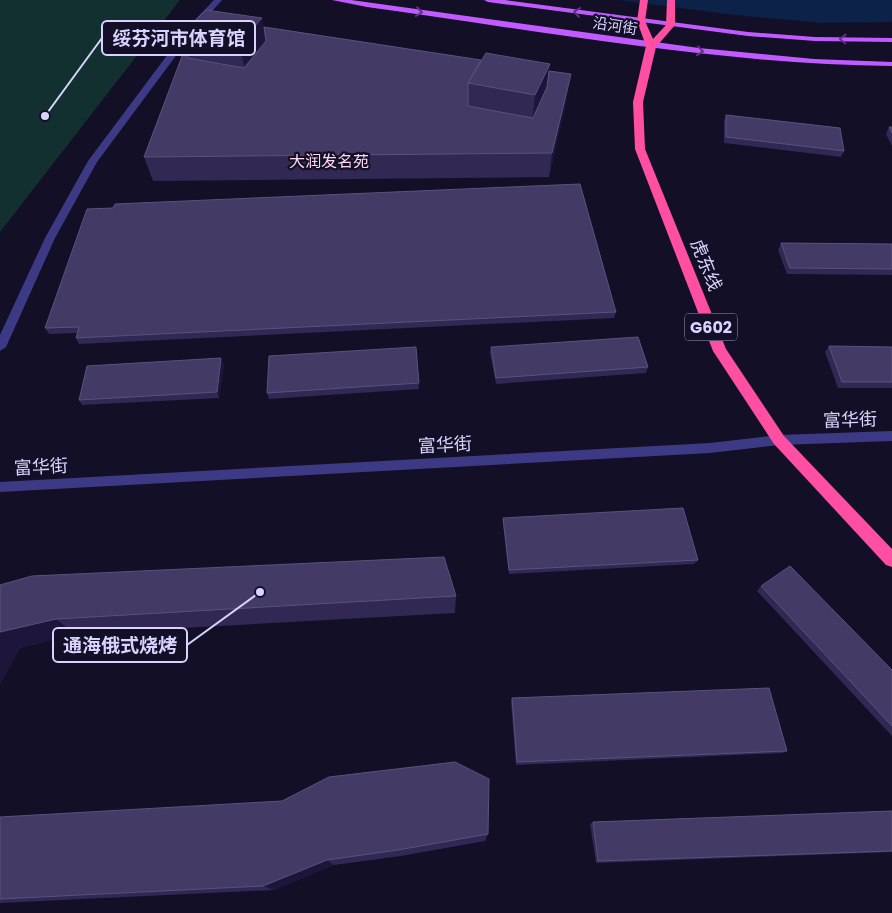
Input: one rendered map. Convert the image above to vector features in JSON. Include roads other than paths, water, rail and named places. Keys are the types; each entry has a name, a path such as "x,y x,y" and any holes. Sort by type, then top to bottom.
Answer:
{"highway":[{"path":"670,25 671,0"},
{"path":"644,3 641,20 651,46"},
{"name":"G602","path":"651,46 670,25"},
{"name":"虎东线","path":"651,46 638,102 640,149 720,351 779,440 892,560"}],"main road":[{"name":"沿河街","path":"336,0 651,46 794,62 892,64"},
{"name":"沿河街","path":"488,0 670,25 780,37 892,40"}],"street":[{"path":"0,347 50,238 93,162 192,28 218,0"},
{"name":"富华街","path":"0,487 710,448 779,440 892,436"}],"water":[{"path":"618,0 892,0 892,22 823,23 735,15"}],"place":[{"name":"绥芬河市体育馆","path":"45,116"},
{"name":"通海俄式烧烤","path":"260,592"}],"district":[{"name":"大润发名苑","path":"329,161"}]}
